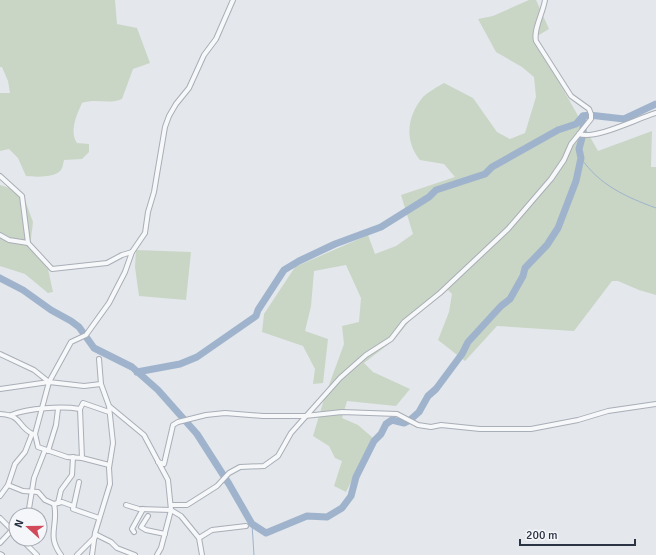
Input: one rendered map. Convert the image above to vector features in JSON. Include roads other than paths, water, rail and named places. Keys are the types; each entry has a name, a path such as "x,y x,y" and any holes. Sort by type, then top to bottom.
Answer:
{"street":[{"path":"0,496 8,485 15,464 24,452 33,434 42,409 49,382 71,342 86,335 109,303 125,272 132,252 145,233 148,212 154,192 169,116 176,104 189,88 204,55 216,39 233,0"},
{"path":"172,505 187,505 217,486 229,474 240,467 264,466 278,456 291,433 340,378 366,355 391,339 404,322 440,293 508,229 551,179 579,134 591,119 591,114 589,109 571,96 536,42 534,35 545,0"},
{"path":"579,134 587,135 625,126 656,113"},
{"path":"0,176 22,196 28,243 52,269 108,263 122,255 132,252"},
{"path":"0,235 9,240 28,243"},
{"path":"0,354 34,370 49,382"},
{"path":"92,555 99,518 110,484 109,465 113,442 109,406 101,384 99,359"},
{"path":"0,389 49,382 84,386 101,384"},
{"path":"82,458 80,409 83,403 109,412"},
{"path":"158,462 164,464 172,428 178,422 206,415 226,413 306,416 342,412 397,414 418,425 430,427 446,425 480,430 531,429 578,420 608,411 656,404"},
{"path":"109,406 144,435 168,480 172,505 161,548 157,555"},
{"path":"11,415 21,411 42,409 80,409"},
{"path":"29,507 34,478 56,425 58,409"},
{"path":"0,414 11,415 18,418 24,428 33,434 38,447 46,451 67,457 82,458 109,465"},
{"path":"61,555 54,543 53,528 56,516 56,504 61,490 72,475 73,457"},
{"path":"79,482 73,509 99,518"},
{"path":"8,485 23,491 38,492 45,500 56,504 62,502 74,506"},
{"path":"126,505 143,509 171,510 187,522 199,538 202,555"},
{"path":"134,532 132,528 143,509"},
{"path":"148,516 141,528 164,534"},
{"path":"0,518 8,526"},
{"path":"199,538 212,530 246,526"},
{"path":"0,543 8,534"},
{"path":"77,555 95,536"},
{"path":"95,536 111,542 117,548 135,555"},
{"path":"29,547 38,555"},
{"path":"29,555 33,551"}],"waterway":[{"path":"137,372 180,364 197,357 256,316 258,310 284,270 299,261 335,244 381,227 429,197 436,190 485,174 492,167 558,130 576,124 583,116 589,115 624,119 656,104"},
{"path":"0,278 23,290 51,310 71,321 79,327 94,348 132,367 158,390 197,434 229,484 252,524 266,533 307,516 327,517 342,508 351,496 356,477 374,441 381,434 386,424 392,420 404,423 419,412 428,396 436,389 462,354 468,342 501,306 510,299 523,276 525,268 547,245 558,228 576,181 581,158 579,149 583,134 583,116"},
{"path":"581,158 596,176 605,183 634,199 656,208"},
{"path":"252,524 254,555"}]}
